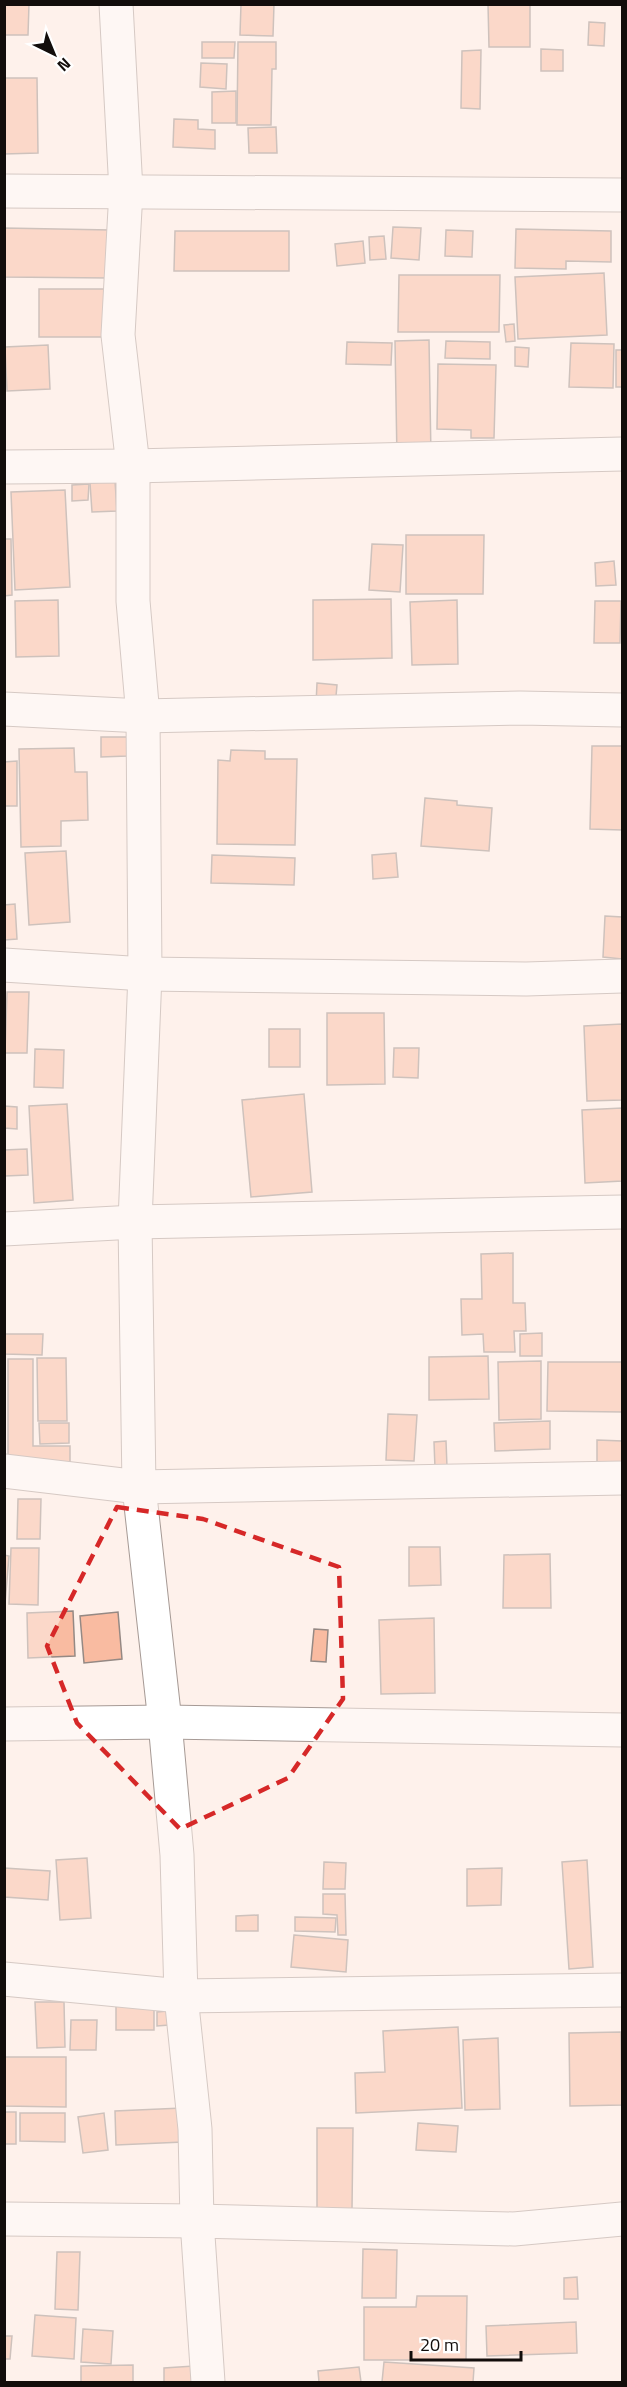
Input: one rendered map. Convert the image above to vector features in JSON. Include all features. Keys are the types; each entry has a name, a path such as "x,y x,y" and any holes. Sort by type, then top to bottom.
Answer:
{"street":[{"path":"116,4 126,191 118,335 133,466 133,601 143,716 145,974 135,1222 139,1487 177,1855 181,1996 195,2129 197,2220 208,2382"},
{"path":"4,191 622,195"},
{"path":"4,467 622,454"},
{"path":"4,709 143,716 520,708 622,710"},
{"path":"4,965 145,974 526,979 622,976"},
{"path":"4,1229 135,1222 622,1212"},
{"path":"4,1471 139,1487 622,1478"},
{"path":"4,1724 165,1722 622,1730"},
{"path":"4,1979 181,1996 622,1990"},
{"path":"4,2219 197,2220 514,2229 622,2219"}],"highlighted area":[{"path":"117,1507 203,1519 339,1567 343,1699 288,1778 180,1829 77,1723 47,1646"}],"building":[{"path":"4,4 29,4 28,35 4,35"},
{"path":"241,4 274,4 273,36 240,35"},
{"path":"488,4 530,4 530,47 489,47"},
{"path":"589,22 605,23 604,46 588,45"},
{"path":"202,42 235,42 234,58 202,58"},
{"path":"238,42 276,42 276,69 272,69 271,125 237,125"},
{"path":"541,49 563,50 563,71 541,71"},
{"path":"481,50 480,109 461,108 462,51"},
{"path":"201,63 227,64 226,89 200,87"},
{"path":"4,78 37,78 38,153 4,154"},
{"path":"236,91 236,123 212,123 212,92"},
{"path":"174,119 198,120 198,129 215,130 215,149 173,147"},
{"path":"276,127 277,153 249,153 248,128"},
{"path":"393,227 421,228 419,260 391,258"},
{"path":"4,228 110,230 109,278 4,277"},
{"path":"516,229 611,231 611,262 566,261 566,269 515,268"},
{"path":"446,230 473,231 472,257 445,256"},
{"path":"175,231 289,231 289,271 174,271"},
{"path":"384,236 386,259 370,260 369,237"},
{"path":"363,241 365,263 337,266 335,244"},
{"path":"604,273 607,335 518,339 515,277"},
{"path":"399,275 500,275 499,332 398,332"},
{"path":"39,289 107,289 107,337 39,337"},
{"path":"514,324 515,341 506,342 504,325"},
{"path":"429,340 431,457 397,458 395,341"},
{"path":"446,341 490,342 490,359 445,358"},
{"path":"347,342 392,343 391,365 346,364"},
{"path":"571,343 614,344 613,388 569,387"},
{"path":"48,345 50,389 7,391 5,347"},
{"path":"515,347 529,348 528,367 515,366"},
{"path":"616,350 622,350 622,387 616,387"},
{"path":"438,364 496,365 494,438 471,438 471,430 437,429"},
{"path":"115,481 117,511 92,512 90,483"},
{"path":"89,484 88,500 72,501 72,485"},
{"path":"65,490 70,587 15,590 11,492"},
{"path":"406,535 484,535 483,594 406,594"},
{"path":"4,539 11,539 12,595 4,596"},
{"path":"372,544 403,545 400,592 369,590"},
{"path":"614,561 616,585 596,586 595,563"},
{"path":"391,599 392,658 313,660 313,600"},
{"path":"58,600 59,656 16,657 15,601"},
{"path":"457,600 458,664 412,665 410,602"},
{"path":"595,601 621,601 620,643 594,643"},
{"path":"317,683 337,685 335,707 316,705"},
{"path":"101,737 127,737 127,756 101,757"},
{"path":"592,746 622,746 622,830 590,829"},
{"path":"74,748 75,772 87,772 88,820 61,821 61,846 21,847 19,749"},
{"path":"231,750 265,751 265,759 297,759 295,845 217,844 218,760 230,761"},
{"path":"17,761 17,806 4,806 4,762"},
{"path":"425,798 457,801 457,805 492,808 489,851 421,846"},
{"path":"66,851 70,922 29,925 25,853"},
{"path":"396,853 398,877 373,879 372,855"},
{"path":"212,855 295,858 294,885 211,883"},
{"path":"15,904 17,939 4,940 4,905"},
{"path":"605,916 622,917 622,959 603,957"},
{"path":"7,992 29,992 27,1053 5,1053"},
{"path":"327,1013 384,1013 385,1084 327,1085"},
{"path":"622,1024 622,1100 587,1101 584,1026"},
{"path":"269,1029 300,1029 300,1067 269,1067"},
{"path":"394,1048 419,1048 418,1078 393,1077"},
{"path":"35,1049 64,1050 63,1088 34,1087"},
{"path":"304,1094 312,1192 251,1197 242,1100"},
{"path":"67,1104 73,1200 34,1203 29,1106"},
{"path":"4,1106 17,1107 17,1129 4,1128"},
{"path":"622,1108 622,1181 585,1183 582,1110"},
{"path":"27,1149 28,1175 5,1176 4,1150"},
{"path":"513,1253 513,1303 525,1303 526,1331 514,1331 515,1352 484,1352 483,1334 462,1335 461,1299 482,1299 481,1254"},
{"path":"542,1333 542,1356 520,1356 520,1334"},
{"path":"4,1334 43,1334 42,1355 4,1354"},
{"path":"488,1356 489,1399 429,1400 429,1357"},
{"path":"37,1358 66,1358 67,1421 38,1421"},
{"path":"8,1359 33,1359 33,1446 70,1446 70,1465 8,1465"},
{"path":"541,1361 541,1419 499,1420 498,1362"},
{"path":"548,1362 622,1362 622,1412 547,1411"},
{"path":"388,1414 417,1415 414,1461 386,1460"},
{"path":"550,1421 550,1449 495,1451 494,1423"},
{"path":"39,1423 69,1423 69,1443 40,1444"},
{"path":"597,1440 622,1441 622,1468 597,1468"},
{"path":"446,1441 447,1467 435,1468 434,1442"},
{"path":"18,1499 41,1499 40,1539 17,1539"},
{"path":"409,1547 440,1547 441,1585 409,1586"},
{"path":"11,1548 39,1548 38,1605 9,1604"},
{"path":"550,1554 551,1608 503,1608 504,1555"},
{"path":"4,1555 9,1556 5,1604 4,1604"},
{"path":"73,1611 75,1656 28,1658 27,1613"},
{"path":"118,1612 122,1659 84,1663 80,1616"},
{"path":"434,1618 435,1693 381,1694 379,1620"},
{"path":"314,1629 328,1630 326,1662 311,1661"},
{"path":"87,1858 91,1918 60,1920 56,1860"},
{"path":"587,1860 593,1967 569,1969 562,1862"},
{"path":"324,1862 346,1863 345,1889 323,1889"},
{"path":"4,1868 50,1871 48,1900 4,1897"},
{"path":"502,1868 501,1905 467,1906 467,1869"},
{"path":"323,1894 345,1894 346,1935 338,1935 337,1915 323,1914"},
{"path":"258,1915 258,1931 236,1931 236,1916"},
{"path":"295,1917 336,1918 335,1932 295,1931"},
{"path":"294,1935 348,1940 346,1972 291,1967"},
{"path":"154,2001 154,2030 116,2030 116,2002"},
{"path":"35,2002 64,2002 65,2047 37,2048"},
{"path":"168,2011 169,2025 157,2026 157,2012"},
{"path":"71,2020 97,2020 96,2050 70,2050"},
{"path":"458,2027 462,2108 356,2113 355,2073 385,2072 383,2031"},
{"path":"621,2032 622,2105 570,2106 569,2033"},
{"path":"498,2038 500,2109 465,2110 463,2040"},
{"path":"4,2057 66,2057 66,2107 4,2106"},
{"path":"182,2108 183,2142 116,2145 115,2111"},
{"path":"4,2112 16,2112 16,2144 4,2144"},
{"path":"20,2113 65,2113 65,2142 20,2141"},
{"path":"104,2113 108,2150 83,2153 78,2117"},
{"path":"418,2123 458,2126 456,2152 416,2150"},
{"path":"317,2128 353,2128 352,2209 317,2209"},
{"path":"363,2249 397,2250 396,2298 362,2298"},
{"path":"57,2252 80,2252 78,2310 55,2309"},
{"path":"577,2277 578,2299 564,2299 564,2278"},
{"path":"417,2296 467,2296 466,2360 364,2360 364,2307 416,2307"},
{"path":"35,2315 76,2318 74,2359 32,2356"},
{"path":"576,2322 577,2353 487,2356 486,2326"},
{"path":"83,2329 113,2331 111,2364 81,2362"},
{"path":"4,2336 12,2336 10,2359 4,2359"},
{"path":"384,2362 474,2368 473,2382 382,2382"},
{"path":"133,2365 133,2382 81,2382 81,2366"},
{"path":"194,2366 195,2382 164,2382 164,2368"},
{"path":"359,2367 361,2382 319,2382 318,2371"}]}
